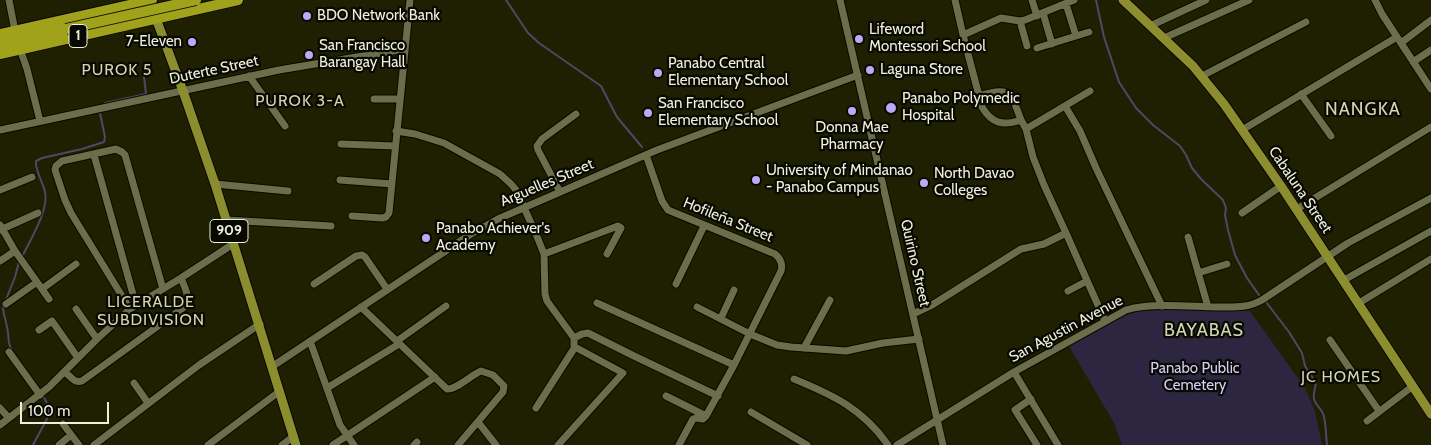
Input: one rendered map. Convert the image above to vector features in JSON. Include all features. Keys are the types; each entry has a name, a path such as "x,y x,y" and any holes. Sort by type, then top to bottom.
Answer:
{"highway":[{"name":"1","path":"0,34 150,0"},
{"name":"1","path":"0,44 196,0"},
{"name":"1","path":"0,54 238,0"}],"main road":[{"name":"909","path":"150,0 184,90 215,184 295,441"},
{"name":"Cabaluna Street","path":"1123,0 1202,76 1282,186 1431,414"}],"street":[{"path":"9,0 15,31"},
{"path":"352,216 382,218 386,217 389,213 410,0"},
{"name":"Quirino Street","path":"840,0 943,445"},
{"path":"955,0 979,96 985,111 995,122 1005,123 1021,120"},
{"path":"1032,0 1052,44"},
{"path":"963,35 1001,18 1020,21 1040,15 1074,0"},
{"path":"1150,26 1206,0"},
{"path":"1164,38 1249,0"},
{"path":"1375,0 1382,14 1431,88"},
{"path":"1066,4 1076,36"},
{"path":"1242,130 1431,20"},
{"path":"1020,21 1027,46"},
{"path":"1202,76 1306,22"},
{"path":"1037,48 1089,32"},
{"path":"20,49 40,121"},
{"name":"Duterte Street","path":"0,130 249,76 405,49"},
{"path":"1413,62 1431,50"},
{"name":"Arguelles Street","path":"273,366 471,234 498,219 646,155 858,75"},
{"path":"249,76 285,126"},
{"path":"1026,129 1090,91"},
{"path":"979,96 1000,92 1010,93 1012,96 1026,129 1033,157 1044,185 1105,321"},
{"path":"1301,94 1331,136"},
{"path":"374,98 400,99"},
{"path":"1065,106 1080,130 1096,168 1162,306"},
{"path":"560,192 538,150 538,146 542,139 576,114"},
{"path":"1297,209 1431,127"},
{"path":"396,131 415,134 444,143 500,174 516,190 544,254 545,294 550,306 574,338 575,347 536,408"},
{"path":"341,144 395,146"},
{"path":"134,307 64,200 55,170 56,166 62,161 116,150 125,155 163,289"},
{"path":"94,155 134,307"},
{"name":"Hofileña Street","path":"646,155 664,206 672,212 704,226 775,254 782,261 783,267 706,416"},
{"path":"0,190 32,177"},
{"path":"340,180 392,184"},
{"path":"215,184 288,191"},
{"path":"1242,213 1282,186"},
{"name":"San Agustin Avenue","path":"896,445 1014,372 1132,308 1246,306 1256,304 1360,236 1431,198"},
{"path":"38,213 1,228 49,300"},
{"path":"226,220 331,226"},
{"path":"544,254 618,226 621,228 607,254"},
{"path":"676,284 704,226"},
{"path":"1344,280 1431,231"},
{"path":"913,314 932,305 1015,253 1026,248 1044,244 1066,232"},
{"path":"1188,238 1208,307"},
{"path":"0,425 66,372 78,358 134,307 233,244"},
{"path":"0,261 15,251"},
{"path":"314,284 356,256 362,255 387,289"},
{"path":"1359,303 1431,259"},
{"path":"6,304 76,264"},
{"path":"1198,273 1227,264"},
{"path":"66,372 74,380 82,382 183,308 188,302 188,298 182,278"},
{"path":"1068,291 1087,281"},
{"path":"721,318 734,290"},
{"path":"804,348 830,300"},
{"path":"597,302 734,365"},
{"path":"327,388 398,343 446,306"},
{"path":"361,307 449,389 481,371 492,375 504,386 503,392 458,445"},
{"path":"697,307 750,334 777,345 846,351 882,343 919,339"},
{"path":"76,309 98,339"},
{"path":"39,330 52,321 78,358"},
{"path":"94,445 199,364 260,324"},
{"path":"574,338 588,333 632,356 718,396"},
{"path":"1330,340 1379,411"},
{"path":"310,341 340,425 354,445"},
{"path":"558,445 623,373 575,347"},
{"path":"9,352 40,394"},
{"path":"1014,372 1058,445"},
{"path":"333,445 435,377"},
{"path":"794,379 828,393 860,414 871,423 888,445"},
{"path":"134,383 148,402"},
{"path":"1367,421 1413,386"},
{"path":"208,445 280,392"},
{"path":"666,396 706,416"},
{"path":"1031,399 1016,410 1037,445"},
{"path":"0,408 9,418"},
{"path":"751,412 807,445"},
{"path":"679,445 693,419 703,419 706,416"},
{"path":"478,422 496,445"},
{"path":"63,424 79,445"},
{"path":"59,445 71,435"},
{"path":"282,445 295,441"}],"green space":[{"name":"Panabo Public Cemetery","path":"1138,311 1250,311 1305,388 1315,411 1322,445 1122,445 1114,423 1069,346 1124,316"}],"waterway":[{"path":"506,0 528,33 539,43 601,86 617,117 642,147"},
{"path":"1096,0 1104,37 1119,82 1136,108 1153,125 1180,146 1192,168 1223,200 1226,208 1225,215 1228,230 1235,255 1247,278 1259,295"},
{"path":"105,103 146,94 143,68"},
{"path":"23,255 39,224 46,199 36,161 104,142 105,137 100,113"},
{"path":"14,354 9,343 3,307 19,262"},
{"path":"1266,302 1302,353 1305,366 1316,383 1314,399 1323,415 1327,445"},
{"path":"33,445 49,415 49,407 43,396"}],"place":[{"name":"BDO Network Bank","path":"307,16"},
{"name":"Lifeword Montessori School","path":"859,39"},
{"name":"7-Eleven","path":"192,42"},
{"name":"San Francisco Barangay Hall","path":"309,55"},
{"name":"Laguna Store","path":"870,70"},
{"name":"Panabo Central Elementary School","path":"658,73"},
{"name":"Panabo Polymedic Hospital","path":"891,108"},
{"name":"Donna Mae Pharmacy","path":"852,111"},
{"name":"San Francisco Elementary School","path":"648,113"},
{"name":"University of Mindanao - Panabo Campus","path":"756,180"},
{"name":"North Davao Colleges","path":"924,183"},
{"name":"Panabo Achiever's Academy","path":"426,238"}],"district":[{"name":"PUROK 5","path":"117,70"},
{"name":"PUROK 3-A","path":"300,101"},
{"name":"NANGKA","path":"1363,110"},
{"name":"LICERALDE SUBDIVISION","path":"151,311"},
{"name":"BAYABAS","path":"1204,331"},
{"name":"JC HOMES","path":"1341,377"}]}
